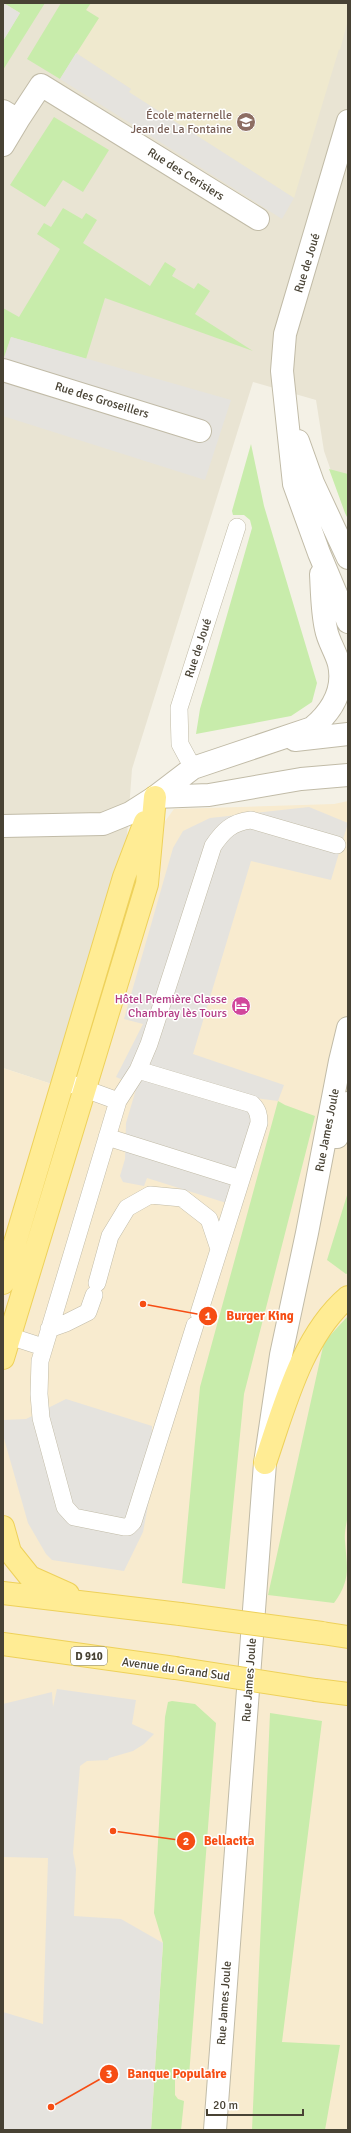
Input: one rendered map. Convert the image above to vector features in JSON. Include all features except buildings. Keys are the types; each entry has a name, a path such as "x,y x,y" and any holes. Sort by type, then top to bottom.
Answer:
{"main road":[{"path":"3,1283 124,877 155,798"},
{"path":"3,1358 6,1335 147,884 155,798"},
{"path":"265,1463 288,1396 311,1344 326,1320 348,1297"},
{"path":"3,1527 10,1552 30,1577 85,1602"},
{"path":"3,1593 180,1614 348,1637"},
{"name":"Avenue du Grand Sud","path":"3,1644 348,1694"}],"street":[{"name":"Rue des Cerisiers","path":"11,116 41,85 258,219"},
{"path":"3,145 11,116"},
{"name":"Rue de Joué","path":"348,121 285,334 282,371 294,484 319,554 348,622"},
{"name":"Rue des Groseillers","path":"3,370 200,431"},
{"name":"Rue de Joué","path":"286,408 313,483 348,558"},
{"path":"3,826 103,824 130,813 155,798 193,768 312,728 326,717 335,703 339,684 339,664 326,630 319,554"},
{"path":"272,742 348,734"},
{"path":"155,798 209,795 301,779 348,775"},
{"name":"Rue James Joule","path":"214,2130 265,1463 280,1355 307,1234 340,1061 348,1028"},
{"name":"Rue James Joule","path":"307,1234 348,1103"}],"lane":[{"name":"Rue de Joué","path":"193,768 180,744 179,708 237,527"},
{"path":"138,1070 252,1104 256,1109 258,1123 135,1517 128,1527 74,1517 65,1507 41,1418 39,1387 43,1346 107,1137 118,1102 138,1070 163,1006 213,846 228,826 241,821 251,820 338,845"},
{"path":"63,1081 118,1102"},
{"path":"107,1137 241,1179"},
{"path":"48,1329 66,1323 88,1312 110,1236 127,1208 150,1196 182,1198 209,1219 219,1249"},
{"path":"6,1335 43,1346"}],"shaded area":[{"path":"3,3 348,3 348,519 324,451 316,400 253,382 132,769 124,877 61,1087 3,1068"},
{"path":"3,3 20,13 3,41"},
{"name":"École maternelle Jean de La Fontaine","path":"91,3 348,3 348,20 340,50 339,49 294,198 128,92 131,89 76,53 98,18 86,10"},
{"path":"76,53 131,89 129,92 294,198 282,219 60,79"},
{"path":"11,337 231,400 205,480 3,416 3,362"},
{"path":"348,801 348,2130 3,2130 3,1068 61,1087 124,877 174,809 334,804"},
{"path":"309,807 348,823 331,880 251,861 193,1054 284,1085 278,1101 255,1098 236,1206 147,1178 144,1186 123,1182 120,1176 125,1159 126,1123 137,1086 116,1077 143,1024 124,1019 173,848 183,831 210,818"},
{"path":"66,1399 152,1426 152,1484 143,1532 124,1571 52,1560 46,1554 28,1523 3,1435 3,1420 26,1419"},
{"path":"57,1689 136,1700 132,1724 154,1734 144,1744 133,1751 109,1758 108,1760 87,1761 80,1766 73,1853 76,1869 74,1916 121,1919 163,1943 151,2130 3,2130 3,2012 43,2024 48,1858 3,1857 3,1704 52,1692 53,1707"}],"green space":[{"path":"4,3 45,3 3,70 3,41 20,13"},
{"path":"61,3 91,3 86,10 99,18 60,79 27,59"},
{"path":"54,117 109,150 83,192 63,180 45,207 10,185"},
{"path":"63,208 82,219 86,213 97,220 83,243 150,286 165,262 176,269 172,276 194,289 198,283 210,291 195,314 253,351 105,298 86,359 11,337 3,360 3,308 19,317 60,249 37,234 44,223 51,227"},
{"path":"251,444 264,506 317,683 312,702 291,716 196,734 200,709 252,528 250,520 244,515 233,515 232,511"},
{"path":"329,469 348,474 348,519 345,513"},
{"path":"278,1101 315,1116 244,1394 225,1589 182,1583 200,1387"},
{"path":"348,1192 348,1273 346,1274 327,1260"},
{"path":"348,1316 348,1513 345,1534 347,1574 343,1587 334,1603 268,1595 324,1342"},
{"path":"172,1701 195,1704 216,1723 189,2076 182,2076 175,2080 175,2095 178,2099 184,2101 181,2130 151,2130 163,1943 154,1913 165,1717 168,1702"},
{"path":"270,1713 322,1721 282,2042 340,2045 325,2130 252,2130"}],"place":[{"name":"École maternelle Jean de La Fontaine","path":"246,122"},
{"name":"Hôtel Première Classe Chambray lès Tours","path":"241,1006"},
{"name":"Burger King","path":"143,1304"},
{"name":"Bellacita","path":"113,1831"},
{"name":"Banque Populaire","path":"51,2107"}]}
